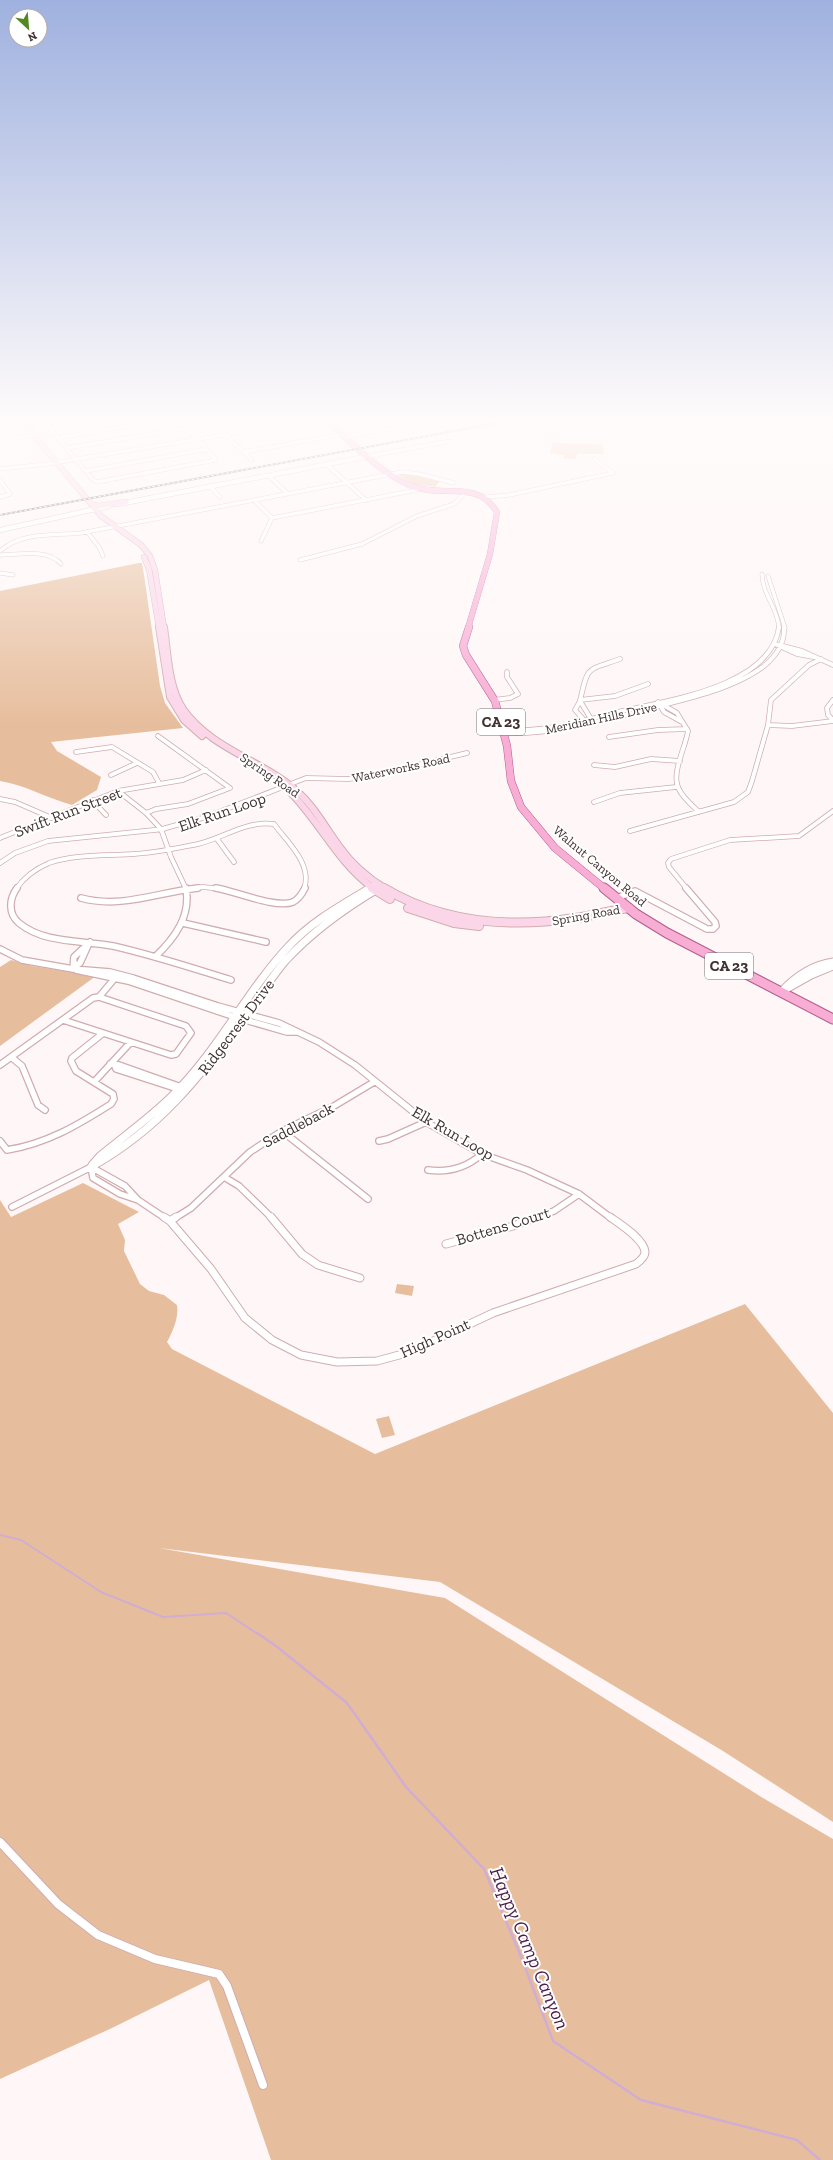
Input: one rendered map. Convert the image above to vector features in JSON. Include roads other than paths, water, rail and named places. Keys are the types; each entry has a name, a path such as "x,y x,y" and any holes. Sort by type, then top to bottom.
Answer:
{"main road":[{"name":"Spring Road","path":"108,522 134,544 148,564 168,689 176,709 190,726 205,738 286,787 313,808 352,862 376,887 398,904 420,913 454,923 488,927 533,928 565,925 600,918 629,908"},
{"name":"Walnut Canyon Road","path":"496,522 486,572 463,646 466,655 494,700 507,746 514,792 525,814 555,848 629,908 667,934 833,1019"}],"street":[{"path":"0,530 39,522"},
{"path":"0,551 10,543 29,537 87,532 140,522"},
{"path":"260,541 270,522"},
{"path":"300,560 362,544 406,522"},
{"path":"87,532 99,547 102,556"},
{"path":"0,555 46,555 57,558 61,564"},
{"path":"0,573 13,575"},
{"path":"762,574 761,580 766,594 775,610 779,633 775,644 821,659 833,665"},
{"name":"Meridian Hills Drive","path":"503,733 514,734 550,731 660,704 726,686 763,666 772,658 780,646 784,635 785,626 781,610 769,589 768,576"},
{"path":"775,610 781,610"},
{"name":"Meridian Hills Drive","path":"660,704 709,688 739,676 759,663 775,644"},
{"path":"575,708 580,700 586,674 590,670 620,659"},
{"path":"630,831 734,802 748,792 768,725 771,700 809,665 821,659"},
{"path":"494,700 510,698 518,694 507,677 507,672"},
{"path":"580,700 601,698 634,690 648,684"},
{"path":"575,708 585,721 590,721 580,700"},
{"path":"833,700 827,708 828,714 833,720"},
{"path":"660,704 678,715 687,729 688,733 680,761 676,787 683,798 699,812"},
{"path":"660,704 672,717 682,722"},
{"path":"575,708 581,706 585,708"},
{"path":"672,717 678,715"},
{"path":"768,725 792,726 833,720"},
{"name":"Meridian Hills Drive","path":"503,733 548,728 585,721"},
{"path":"609,737 658,730 687,729"},
{"path":"146,813 188,804 230,788 228,785 158,736"},
{"path":"76,752 112,747 153,772 159,783"},
{"name":"Waterworks Road","path":"286,787 306,778 348,779 367,777 467,753"},
{"path":"594,766 615,766 650,760 680,761"},
{"path":"111,775 137,763"},
{"name":"Swift Run Street","path":"0,838 52,818 92,800 118,791 183,780 206,770"},
{"name":"Elk Run Loop","path":"0,862 25,850 53,840 73,836 162,829 206,817 286,787"},
{"path":"594,802 635,791 676,787"},
{"path":"118,791 146,813 162,829 168,849 187,888 186,909 183,923 164,950 155,957"},
{"path":"0,799 21,804 52,818"},
{"path":"92,800 106,815"},
{"path":"617,898 635,892 641,893 707,928 713,929 716,926 715,922 669,867 668,863 671,859 730,840 799,836 808,832 821,819 833,811"},
{"path":"81,898 89,901 117,902 136,900 187,888 210,886 287,903 301,897 305,888 306,870 274,824 268,822 217,839 168,849 137,854 75,857 52,862 34,872 17,885 12,896 10,906 15,919 24,927 56,938 111,946 155,957 231,980"},
{"path":"217,839 234,862"},
{"name":"Ridgecrest Drive","path":"91,1167 100,1156 133,1130 178,1088 286,961 316,932 376,887"},
{"path":"183,923 266,942"},
{"path":"90,942 80,964 73,968 71,962 74,954 90,942"},
{"name":"Elk Run Loop","path":"0,949 22,960 110,972 133,978 218,1006 287,1032 297,1032 319,1042 337,1053 426,1122 482,1154 527,1170 579,1194 629,1231 642,1244 645,1252 644,1257"},
{"path":"780,992 786,985 796,978 816,967 833,962"},
{"path":"780,992 811,975 833,966"},
{"name":"Elk Run Loop","path":"73,968 115,978 240,1015"},
{"path":"99,997 115,978"},
{"path":"0,1065 93,998 99,997 186,1026 191,1033 176,1054 164,1054 63,1020"},
{"name":"Ridgecrest Drive","path":"12,1207 106,1160 151,1127 188,1090 240,1015"},
{"path":"1,1143 7,1150 15,1150 40,1142 72,1128 111,1104 114,1096 76,1071 71,1061 72,1058 102,1034"},
{"path":"94,1082 113,1065 130,1043"},
{"path":"11,1058 22,1066 38,1105 45,1110"},
{"path":"113,1065 119,1065 178,1088 188,1090"},
{"name":"Saddleback","path":"170,1221 191,1208 250,1152 282,1130 334,1106 374,1082"},
{"path":"379,1141 388,1140 426,1122"},
{"path":"282,1130 368,1199"},
{"path":"428,1170 441,1172 456,1169 472,1163 482,1154"},
{"name":"High Point","path":"91,1167 104,1173 126,1188 138,1200 170,1221 211,1269 245,1318 272,1340 301,1356 337,1362 377,1361 410,1352 493,1313 636,1264 644,1257"},
{"name":"High Point","path":"91,1167 93,1178 115,1192 138,1200"},
{"path":"224,1177 239,1186 264,1210 302,1254 318,1265 360,1278"},
{"path":"120,1193 126,1188"},
{"name":"Bottens Court","path":"446,1244 519,1224 554,1211 579,1194"},
{"path":"0,1842 29,1875 58,1904 98,1935 155,1959 219,1974 227,1986 263,2085"}],"waterway":[{"name":"Happy Camp Canyon","path":"0,1535 21,1540 101,1592 163,1617 226,1613 258,1634"},
{"name":"Happy Camp Canyon","path":"257,1633 276,1646 347,1703 406,1787 484,1869 522,1959 553,2041 641,2100 797,2140 820,2160"}]}
